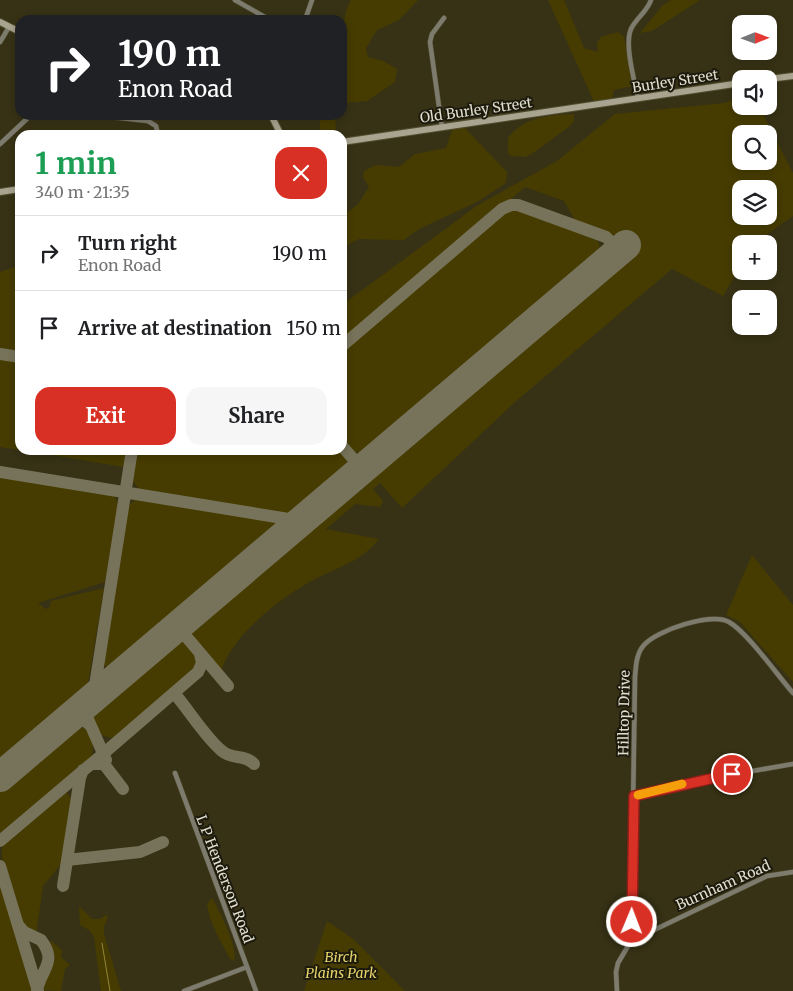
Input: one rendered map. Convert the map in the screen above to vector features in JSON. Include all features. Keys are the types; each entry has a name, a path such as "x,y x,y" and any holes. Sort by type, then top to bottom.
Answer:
{"main road":[{"path":"0,22 15,30"},
{"path":"777,78 793,76"},
{"name":"Burley Street","path":"613,103 732,85"},
{"name":"Old Burley Street","path":"347,141 613,103"},
{"path":"0,192 15,190"}],"street":[{"path":"235,0 261,15"},
{"path":"308,15 312,0"},
{"path":"638,99 629,37 632,27 648,8 651,0"},
{"path":"442,128 430,42 432,34 444,18"},
{"path":"0,42 9,27"},
{"path":"0,144 26,120"},
{"path":"139,120 148,121 156,126 157,130"},
{"name":"Hilltop Drive","path":"631,941 636,665 640,651 651,640 671,629 714,618 723,619 741,633 793,693"},
{"path":"634,796 695,781 793,764"},
{"name":"L P Henderson Road","path":"174,774 256,991"},
{"name":"Burnham Road","path":"631,941 767,876 793,872"},
{"path":"617,991 618,963 631,941"},
{"path":"184,991 247,967"}],"green space":[{"path":"351,0 418,0 399,20 377,30 366,48 368,57 383,61 397,69 395,82 367,101 347,103 347,9"},
{"path":"548,0 564,0 584,48 598,52 597,43 601,37 618,32 624,37 633,86 614,90 612,101 595,104"},
{"path":"671,0 700,0 652,31 640,33 663,5"},
{"path":"732,100 732,115 764,115 769,125 732,125 732,170 777,170 777,141 793,173 793,216 766,235 732,235 732,280 723,296 672,269 515,402 402,508 380,483 373,489 383,501 380,507 355,504 326,529 379,539 358,558 302,586 274,606 235,644 221,672 192,638 191,632 195,625 633,252 619,237 576,222 564,201 525,187 347,338 347,301 478,205 557,161 615,114 724,103"},
{"path":"574,114 574,121 570,126 533,153 525,157 511,156 508,153 508,138 514,131 529,121 546,116"},
{"path":"320,120 335,120 335,130 320,130"},
{"path":"462,125 507,172 506,183 477,202 419,229 404,240 359,239 347,245 347,213 358,204 369,187 363,177 364,171 376,165 399,167 415,154 446,148 453,127"},
{"path":"515,209 595,238 599,243 600,252 365,453 355,452 347,443 347,348 508,210"},
{"path":"15,267 15,351 0,349 0,272"},
{"path":"0,358 15,360 15,449 0,447"},
{"path":"52,455 126,455 123,467"},
{"path":"136,455 343,455 347,464 346,469 295,513 285,514 140,490 133,481"},
{"path":"0,476 109,493 116,498 118,505 105,582 38,603 46,609 50,607 51,601 104,588 87,689 0,763"},
{"path":"137,498 274,519 278,524 108,669 103,663 128,506"},
{"path":"752,555 793,605 793,682 740,622 726,615"},
{"path":"177,642 184,642 195,655 196,663 193,671 114,738 104,736 96,730 92,721 94,710"},
{"path":"79,726 88,730 91,737 93,747 90,759 0,836 0,790 70,730"},
{"path":"66,792 71,798 61,864 43,886 36,935 22,926 3,865 2,848 19,828"},
{"path":"0,879 32,986 33,991 0,991"},
{"path":"212,898 231,939 234,948 234,961 230,959 211,919 207,904"},
{"path":"79,906 92,919 100,919 106,915 108,917 104,927 104,934 121,991 101,991 94,937 89,930 80,925"},
{"name":"Birch Plains Park","path":"327,921 353,939 405,991 304,991"},
{"path":"50,940 62,950 61,957 70,965 65,969 61,991 41,990 41,984 55,960"}],"waterway":[{"path":"102,943 110,991"}],"taxiway":[{"path":"347,342 502,209 511,205 518,205 606,237 613,244 611,257"},
{"path":"0,354 15,356"},
{"path":"347,452 362,469"},
{"path":"88,702 94,692 131,455"},
{"path":"0,472 301,521"},
{"path":"184,621 182,629 184,634 228,686"},
{"path":"89,766 198,672 202,663 200,654"},
{"path":"97,672 103,681 114,680"},
{"path":"174,693 209,738 222,751 226,754 247,759 254,764"},
{"path":"90,700 86,710 87,717 106,760"},
{"path":"68,719 81,718 90,725"},
{"path":"0,841 91,764 104,764 123,789"},
{"path":"63,886 80,778 83,770"},
{"path":"67,860 140,852 163,842"},
{"path":"0,866 38,991"},
{"path":"18,925 24,932 41,940 48,954 47,965 37,990"}],"runway":[{"path":"0,777 626,245"}],"slow traffic":[{"path":"638,795 682,784"}],"route":[{"path":"632,922 634,796 732,774"}]}
